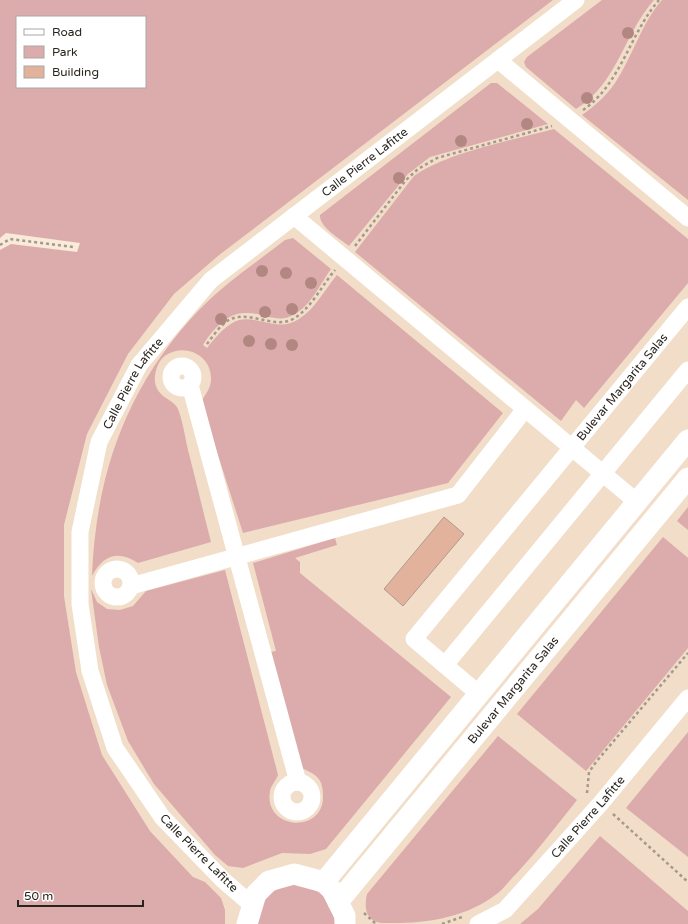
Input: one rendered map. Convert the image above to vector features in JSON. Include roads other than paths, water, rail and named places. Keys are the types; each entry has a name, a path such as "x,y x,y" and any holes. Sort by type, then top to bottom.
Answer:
{"street":[{"name":"Calle Pierre Lafitte","path":"250,914 224,880 162,818 115,748 90,671 80,604 80,532 99,442 139,365 211,280 576,0"},
{"path":"498,60 688,218"},
{"path":"294,216 637,502"},
{"name":"Bulevar Margarita Salas","path":"479,694 414,639 688,307"},
{"path":"445,665 688,370"},
{"path":"186,386 294,783"},
{"path":"130,581 231,553 458,495 523,407"},
{"name":"Bulevar Margarita Salas","path":"324,882 688,440"},
{"name":"Bulevar Margarita Salas","path":"338,902 688,478"},
{"name":"Calle Pierre Lafitte","path":"473,919 505,910 594,801 688,698"},
{"path":"250,914 256,894 269,882 294,874 324,882 332,890 345,916 345,924"}]}
